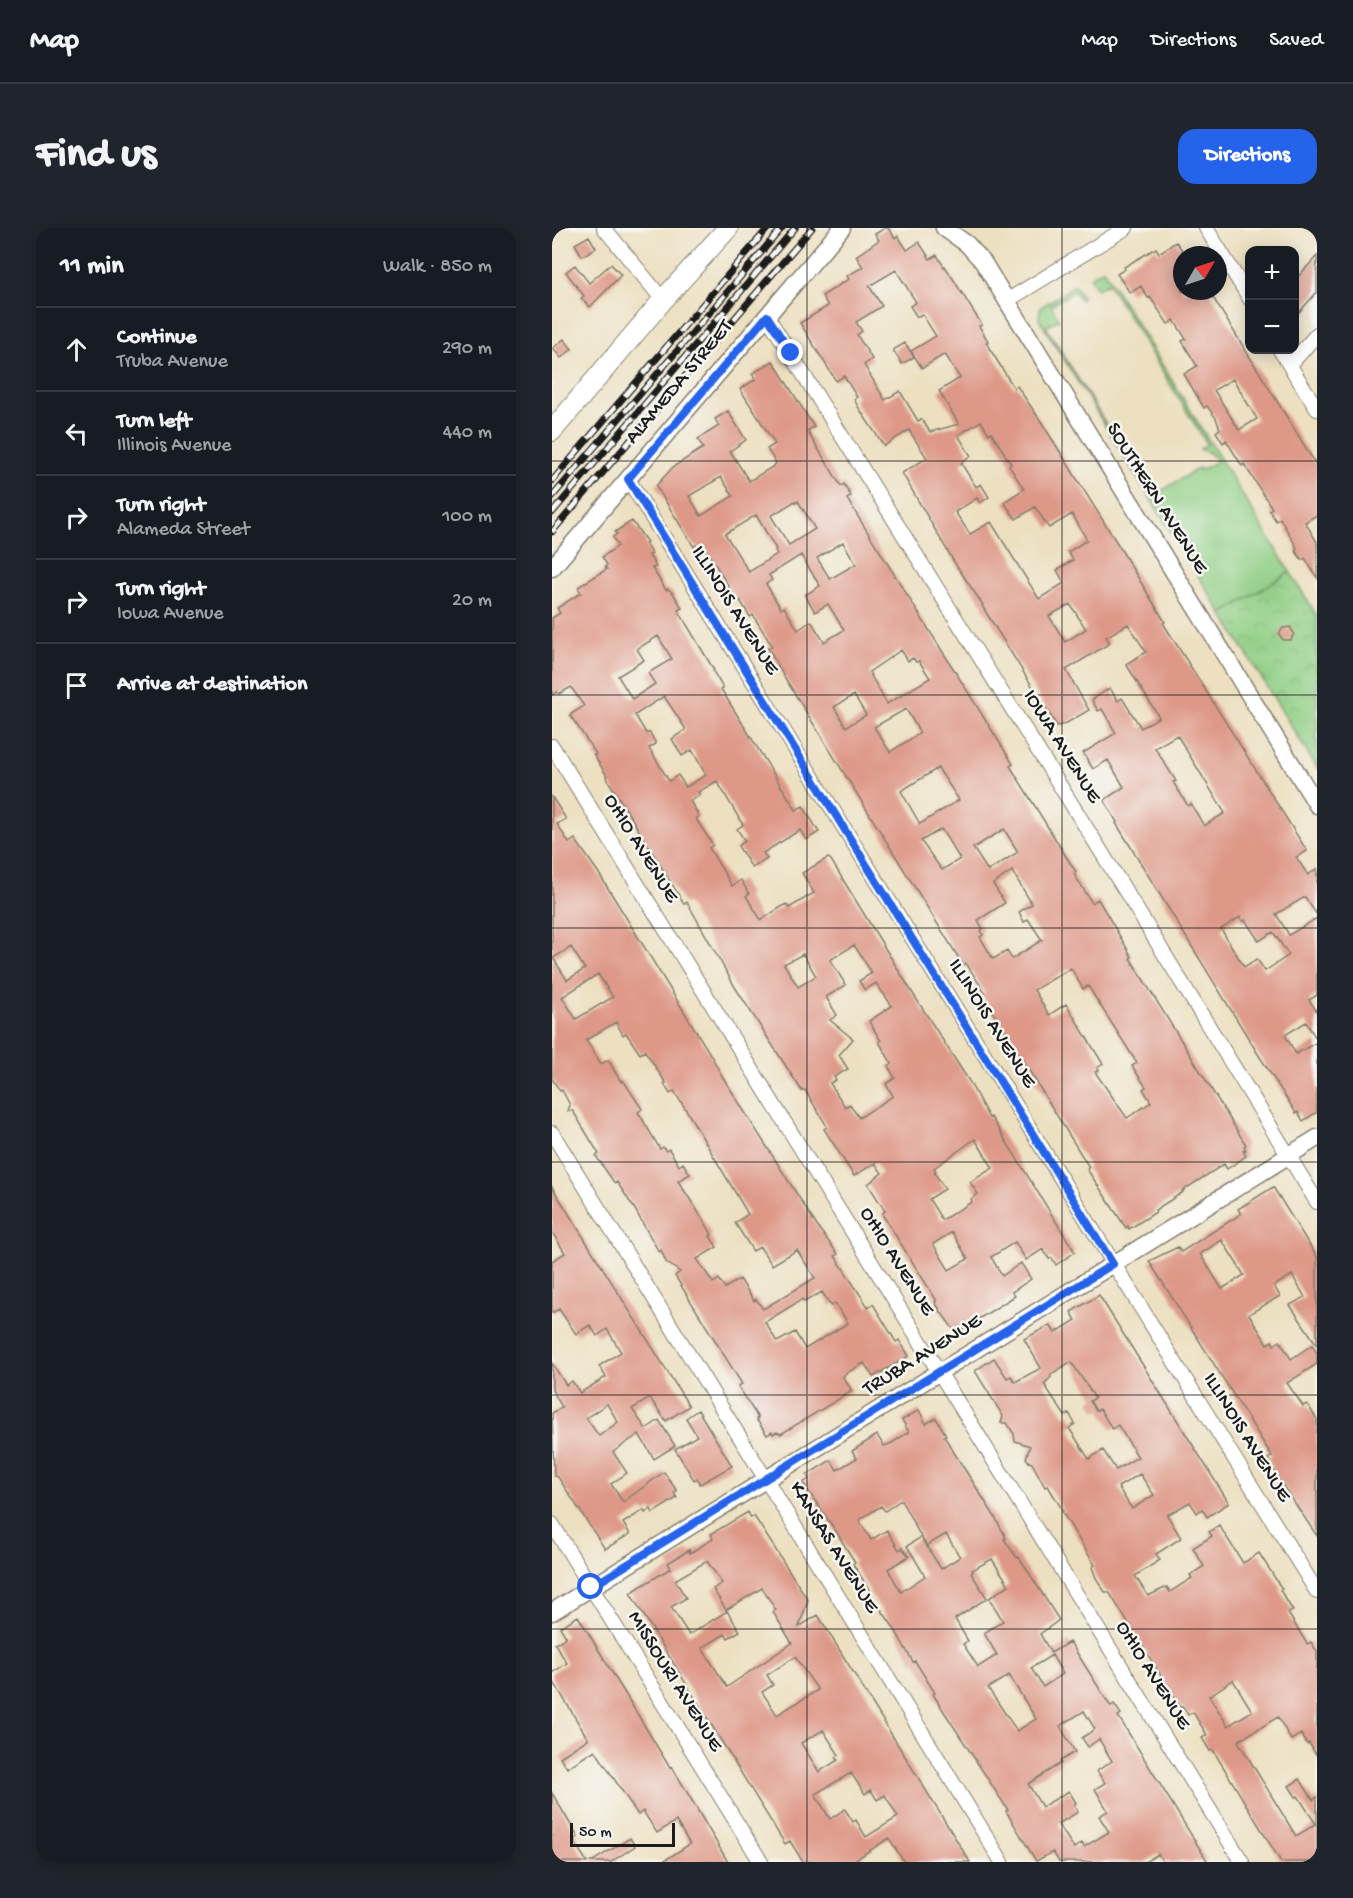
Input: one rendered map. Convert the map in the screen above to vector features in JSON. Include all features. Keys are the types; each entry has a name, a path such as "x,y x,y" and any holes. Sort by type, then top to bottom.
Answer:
{"main road":[{"path":"552,431 663,300 728,228"}],"street":[{"path":"604,228 663,300"},
{"name":"ALAMEDA STREET","path":"552,568 842,228"},
{"name":"SOUTHERN AVENUE","path":"944,228 958,236 975,252 1008,300 1317,805"},
{"path":"1008,300 1126,228"},
{"path":"1206,228 1245,291"},
{"name":"IOWA AVENUE","path":"767,316 1317,1202"},
{"path":"1290,365 1317,334"},
{"path":"1283,354 1317,409"},
{"name":"ILLINOIS AVENUE","path":"628,479 1317,1592"},
{"name":"OHIO AVENUE","path":"552,746 1242,1862"},
{"name":"KANSAS AVENUE","path":"552,1133 1002,1862"},
{"name":"TRUBA AVENUE","path":"552,1612 1317,1138"},
{"name":"MISSOURI AVENUE","path":"552,1524 761,1862"}],"green space":[{"path":"1103,269 1290,572 1222,614 1039,319 1040,308 1075,285 1083,298 1080,299 1074,291 1051,305 1059,319 1046,327 1145,487 1154,482 1160,492 1199,468 1201,470 1217,461 1210,453 1200,449 1207,444 1108,283 1097,289 1090,277"},
{"path":"1290,572 1317,616 1317,768 1222,614"}],"building":[{"path":"888,228 895,238 898,236 907,250 919,242 930,259 937,255 945,266 982,325 979,326 988,341 986,342 1014,388 1017,386 1042,423 1165,622 1163,623 1307,851 1296,857 1308,875 1317,869 1317,915 1305,897 1276,914 1289,935 1317,918 1317,995 1309,1000 1317,1012 1317,1040 1306,1022 1285,1035 1296,1054 1317,1042 1317,1112 1303,1121 1258,1054 1116,823 1104,800 1124,787 1108,760 1093,769 1083,753 1116,733 1102,709 1098,711 1092,700 1110,688 1118,701 1122,698 1141,728 1159,717 1126,664 1146,652 1128,624 1106,637 1110,643 1066,670 1089,710 1057,726 954,562 902,473 927,458 909,430 884,446 860,410 854,399 857,397 844,376 836,381 800,323 828,306 822,296 849,279 847,276 863,267 856,256 879,240 875,234","holes":["896,270 916,302 910,306 917,317 922,314 936,336 911,351 922,368 945,354 960,378 939,391 959,424 930,432 922,419 918,421 900,391 885,400 864,365 872,359 857,335 862,331 856,322 882,306 869,286","981,421 989,434 991,432 1024,489 1004,502 1016,519 1035,507 1049,528 1072,514 1087,540 1068,552 1073,560 1057,570 1064,583 1039,599 991,522 970,534 955,512 977,498 980,503 989,497 981,484 976,487 961,463 971,456 958,435","1070,604 1086,629 1065,642 1049,616","1177,735 1225,813 1204,826 1191,804 1188,806 1173,782 1176,781 1155,748","1240,917 1243,922 1245,920 1259,941 1273,932 1289,955 1265,971 1257,959 1244,967 1221,929"]},
{"path":"589,236 596,248 582,256 575,244"},
{"path":"1176,242 1179,246 1173,246 1173,300 1215,300 1245,349 1245,354 1248,354 1317,466 1317,515 1305,522 1317,542 1317,578 1305,558 1302,560 1295,550 1297,548 1280,518 1276,521 1269,510 1272,508 1244,464 1242,466 1226,440 1223,443 1216,432 1220,429 1216,418 1207,406 1204,408 1184,374 1197,366 1182,341 1186,339 1174,320 1168,324 1141,286 1130,293 1117,274 1125,269 1124,267 1156,248 1159,253","holes":["1233,379 1257,419 1239,430 1214,390"]},
{"path":"1317,256 1317,292 1299,312 1299,300 1299,276"},
{"path":"611,264 621,275 590,307 581,298 584,296 566,272 575,265 589,283"},
{"path":"564,339 572,349 561,358 553,348"},
{"path":"905,343 914,357 902,364 893,350"},
{"path":"773,361 814,427 807,431 841,486 844,484 851,496 847,499 1013,764 1010,766 1076,872 1074,874 1092,903 1098,899 1132,957 1130,958 1246,1145 1244,1146 1246,1150 1243,1151 1246,1156 1227,1169 1224,1164 1129,1229 1128,1226 1126,1228 1087,1169 1089,1167 982,995 985,993 966,963 963,965 785,678 768,648 772,646 753,615 750,617 740,600 738,602 704,546 699,549 696,545 694,547 656,486 673,467 703,448 698,439 719,426 715,419 728,411 746,440 730,451 749,481 774,466 776,463 767,449 775,444 740,389 756,379 752,374","holes":["721,477 733,496 701,516 689,496","798,501 815,529 789,545 771,516","756,515 777,554 749,572 725,534","843,542 856,564 830,579 817,558","801,555 820,586 805,595 815,612 828,604 844,630 824,642 811,621 798,630 784,607 781,609 766,584 772,580 769,575","901,650 908,661 913,658 916,662 919,661 930,678 887,704 869,672","854,695 866,715 846,727 834,707","906,709 920,733 890,752 874,727","938,768 959,800 920,824 901,791","941,829 960,859 942,870 921,841","1004,829 1018,852 988,871 973,848","1012,871 1032,904 1019,912 1024,922 1028,919 1042,940 1012,959 1007,951 993,959 980,937 983,935 980,931 983,929 978,920 1005,903 993,884","1071,968 1083,989 1088,986 1137,1063 1132,1066 1146,1087 1143,1089 1151,1102 1127,1118 1095,1072 1103,1064 1066,1004 1049,1015 1034,990"]},
{"path":"632,521 647,542 645,543 652,554 649,555 656,567 652,568 666,590 673,593 682,608 678,610 714,670 723,688 721,689 796,810 803,806 819,832 806,840 800,830 763,853 767,859 752,868 738,846 745,841 737,829 743,825 717,781 698,792 700,795 690,801 699,816 696,819 713,845 709,848 732,886 741,880 749,894 746,896 761,920 786,904 789,908 814,893 802,873 828,858 831,860 969,1081 989,1118 991,1117 1075,1252 1056,1265 1043,1249 1026,1260 1015,1242 991,1257 1002,1276 1021,1263 1031,1279 1012,1292 1015,1296 961,1330 954,1330 941,1312 935,1302 937,1301 882,1214 885,1211 868,1184 882,1173 875,1163 854,1176 824,1129 827,1127 805,1090 802,1091 735,987 687,902 684,904 606,777 594,755 596,754 570,715 584,706 571,687 552,695 552,618 560,613 557,608 581,593 578,587 607,569 602,557 618,546 613,537 617,534 615,532","holes":["658,636 672,659 648,673 655,684 632,699 618,676 644,660 637,649","664,696 685,728 672,739 682,756 692,750 706,775 686,787 678,775 669,781 649,748 656,744 650,733 646,733 635,715","854,945 872,973 859,981 865,990 876,983 892,1006 869,1021 892,1064 888,1066 895,1078 886,1084 893,1096 859,1118 850,1104 845,1107 830,1083 836,1080 834,1077 848,1069 839,1055 853,1039 830,1020 837,1015 826,997 846,985 830,960","803,954 816,976 798,987 784,964","975,1139 993,1168 970,1182 978,1194 971,1199 972,1202 942,1220 929,1199 945,1189 934,1172 936,1171 934,1168","952,1232 968,1259 949,1270 933,1244"]},
{"path":"1290,627 1294,633 1291,640 1283,640 1279,634 1283,628"},
{"path":"552,797 566,819 557,824 569,843 575,839 598,872 722,1076 817,1226 838,1254 835,1256 868,1307 873,1304 896,1342 899,1340 909,1356 873,1377 864,1363 843,1377 852,1391 781,1434 772,1432 767,1435 738,1386 742,1384 675,1276 680,1272 666,1262 661,1250 659,1252 617,1182 613,1181 596,1156 599,1154 573,1111 568,1111 570,1105 562,1090 560,1091 552,1079","holes":["571,947 585,969 567,980 553,958","598,974 613,997 576,1019 562,997","616,1022 623,1035 626,1033 640,1054 645,1051 666,1083 664,1084 670,1094 674,1091 688,1113 748,1214 735,1223 753,1251 760,1247 772,1265 797,1250 815,1278 763,1309 756,1299 754,1301 740,1279 725,1288 719,1279 713,1283 697,1259 717,1247 706,1224 678,1181 690,1174 683,1163 679,1166 669,1149 666,1151 663,1147 660,1149 638,1112 642,1109 623,1080 621,1082 608,1060 601,1064 586,1040","822,1292 831,1306 835,1303 848,1323 805,1349 795,1332 777,1342 765,1322 802,1299 804,1302"]},
{"path":"552,1187 689,1406 666,1421 650,1398 632,1409 646,1429 659,1420 675,1446 654,1459 639,1434 613,1452 627,1473 611,1484 623,1502 664,1472 677,1491 674,1493 677,1498 653,1513 651,1509 645,1513 644,1510 623,1523 630,1534 605,1549 558,1477 554,1476 552,1413 562,1407 552,1390 552,1363 566,1385 572,1381 580,1393 606,1377 599,1366 621,1352 607,1329 597,1336 590,1325 576,1334 559,1309 552,1313 552,1261 565,1253 552,1232","holes":["607,1404 618,1422 599,1436 586,1418"]},
{"path":"1273,1187 1317,1257 1317,1345 1290,1305 1305,1297 1292,1275 1274,1286 1280,1296 1249,1314 1267,1344 1272,1341 1274,1345 1280,1341 1291,1359 1312,1345 1317,1353 1317,1364 1287,1383 1303,1406 1307,1404 1317,1419 1317,1536 1281,1483 1268,1459 1272,1456 1149,1261 1178,1247 1181,1252 1241,1214 1238,1209","holes":["1222,1240 1244,1275 1222,1289 1200,1254"]},
{"path":"1099,1295 1229,1503 1207,1517 1202,1509 1197,1513 1190,1502 1167,1515 1181,1538 1156,1554 1160,1560 1135,1576 1148,1596 1167,1587 1170,1592 1192,1578 1190,1575 1204,1566 1193,1548 1212,1536 1209,1532 1219,1525 1243,1563 1259,1553 1293,1611 1288,1613 1307,1644 1311,1642 1317,1652 1317,1756 1301,1734 1291,1740 1278,1717 1238,1741 1296,1836 1316,1824 1289,1786 1300,1779 1313,1800 1317,1797 1317,1862 1281,1862 1213,1750 1210,1751 1202,1738 1207,1735 1193,1712 1188,1715 1183,1707 1181,1708 1109,1592 1105,1592 1096,1578 1092,1567 1095,1565 1048,1486 1045,1487 1032,1463 1026,1458 1030,1446 1015,1441 1014,1434 1007,1423 1001,1423 1003,1416 975,1371 994,1358 1007,1378 1011,1376 1015,1382 1041,1368 1024,1339 1050,1325 1055,1333 1076,1320 1071,1312","holes":["1072,1363 1095,1398 1090,1401 1096,1411 1100,1409 1112,1429 1118,1425 1138,1457 1116,1470 1103,1450 1089,1459 1069,1428 1075,1424 1069,1413 1065,1416 1044,1384 1051,1377 1050,1375","1140,1474 1154,1495 1132,1509 1118,1487","1233,1680 1252,1711 1228,1726 1209,1696"]},
{"path":"698,1410 732,1466 700,1484 697,1478 694,1480 675,1449 697,1436 686,1418"},
{"path":"919,1410 926,1424 936,1418 946,1435 944,1436 995,1517 1006,1538 1004,1539 1017,1558 1019,1557 1059,1620 1040,1634 1051,1653 1069,1642 1072,1645 1109,1704 1111,1706 1114,1704 1121,1714 1118,1716 1208,1862 1163,1862 1158,1854 1145,1862 1059,1862 1053,1852 1036,1861 1006,1811 1008,1810 869,1592 853,1564 855,1562 803,1483 809,1479 807,1475 831,1460 837,1470 857,1458 852,1451 877,1435 884,1446 892,1443 909,1432 902,1420","holes":["901,1500 921,1537 907,1546 925,1576 901,1592 888,1569 909,1556 902,1548 899,1550 887,1530 871,1540 859,1520 881,1506 885,1511","946,1534 960,1557 941,1569 926,1546","992,1559 1009,1585 989,1598 1003,1621 984,1633 997,1655 978,1667 963,1644 968,1641 955,1619 987,1598 971,1573 972,1570","1052,1655 1063,1674 1043,1687 1031,1668","1009,1675 1036,1719 1017,1731 988,1688","1084,1711 1095,1729 1082,1738 1088,1747 1099,1739 1112,1761 1097,1771 1105,1783 1095,1789 1108,1811 1099,1816 1109,1832 1084,1847 1082,1843 1074,1848 1058,1824 1078,1812 1069,1791 1042,1807 1028,1784 1075,1752 1060,1726"]},
{"path":"748,1512 751,1518 754,1516 808,1600 799,1627 818,1615 970,1862 904,1862 889,1838 852,1862 803,1862 790,1841 785,1844 630,1593 671,1568 668,1563 713,1539 711,1534","holes":["707,1561 722,1583 713,1589 726,1610 762,1588 776,1610 773,1612 792,1643 727,1687 702,1648 725,1634 728,1638 740,1631 727,1611 689,1635 671,1607 686,1598 675,1580","795,1657 818,1690 777,1715 762,1692 773,1685 767,1675","823,1730 839,1755 836,1757 838,1760 819,1772 801,1743","851,1773 865,1794 871,1790 877,1800 885,1795 898,1817 866,1837 856,1820 853,1822 845,1809 830,1819 815,1794"]},
{"path":"578,1616 728,1862 662,1862 690,1844 676,1821 657,1833 643,1811 638,1815 595,1750 567,1768 560,1757 588,1739 552,1679 552,1673 567,1663 555,1644 566,1637 560,1627"},
{"path":"552,1793 578,1837 573,1840 587,1862 555,1862 552,1858"},
{"path":"630,1838 635,1846 611,1862 591,1862"}],"railway":[{"path":"552,481 768,228"},
{"path":"552,497 782,228"},
{"path":"552,513 795,228"},
{"path":"552,532 812,228"}],"route":[{"path":"591,1587 1113,1264 628,479 767,316 791,353"}]}
